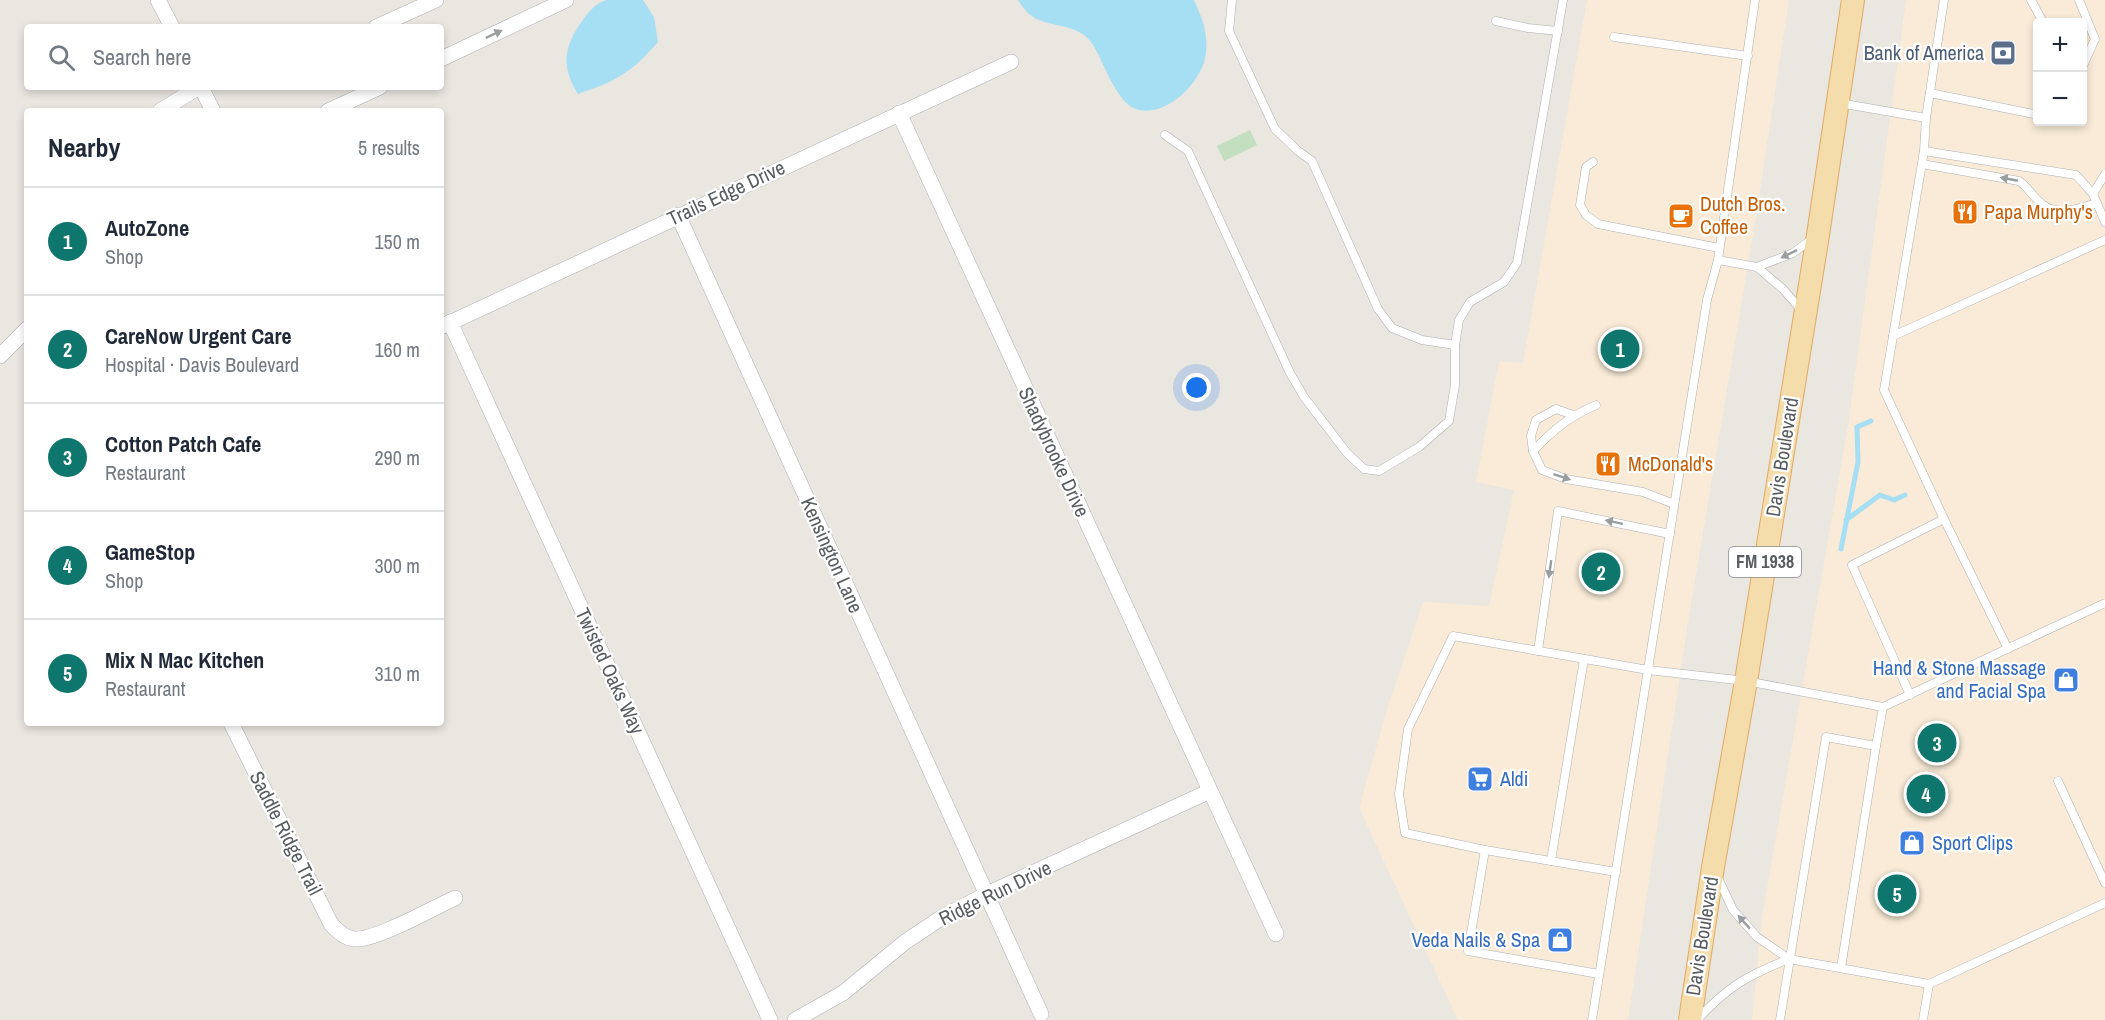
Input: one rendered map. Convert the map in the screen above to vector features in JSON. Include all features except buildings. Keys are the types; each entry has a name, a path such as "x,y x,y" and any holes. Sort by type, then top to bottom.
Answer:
{"main road":[{"name":"Davis Boulevard","path":"1690,1020 1713,867 1746,681 1855,5"}],"street":[{"path":"158,0 170,24"},
{"path":"383,24 436,0"},
{"path":"444,58 566,0"},
{"name":"Trails Edge Drive","path":"446,324 1011,62"},
{"path":"165,108 195,90"},
{"path":"202,90 211,108"},
{"path":"334,108 374,90"},
{"name":"Shadybrooke Drive","path":"899,113 1276,934"},
{"name":"Kensington Lane","path":"678,215 1041,1014"},
{"name":"Twisted Oaks Way","path":"446,324 770,1020"},
{"path":"0,356 22,333"},
{"name":"Saddle Ridge Trail","path":"232,726 331,924 338,932 357,940 374,936 455,898"},
{"name":"Ridge Run Drive","path":"795,1020 843,993 905,942 941,918 987,894 1210,791"}],"lane":[{"path":"1232,0 1229,31 1275,129 1312,161 1378,309 1392,328 1422,340 1455,345"},
{"path":"1165,135 1188,151 1290,373 1305,397 1340,443 1364,469 1378,471 1419,447 1449,421 1455,386 1455,345 1459,320 1470,302 1504,282 1517,263 1563,0"},
{"path":"1592,1020 1707,300 1718,260 1755,0"},
{"path":"1944,0 1926,118 1924,151 1884,390 2008,649"},
{"path":"2031,0 2041,18"},
{"path":"2079,0 2086,18"},
{"path":"2087,20 2095,39 2087,57"},
{"path":"1496,21 1528,28 1558,31"},
{"path":"1614,37 1748,56"},
{"path":"1930,93 2033,114"},
{"path":"1839,104 1926,118"},
{"path":"1924,151 2076,175 2095,198 2105,222"},
{"path":"1593,162 1586,167 1580,206 1586,215 1598,224 1719,248"},
{"path":"1922,164 2019,181 2027,186 2043,205 2051,209 2072,211 2095,198 2105,189"},
{"path":"2095,198 2105,174"},
{"path":"1757,267 1793,253 1818,235"},
{"path":"1893,336 2105,240"},
{"path":"1718,260 1757,267 1783,289 1805,315"},
{"path":"1533,451 1573,415 1596,405"},
{"path":"1573,415 1556,409 1536,420 1531,436 1533,451 1542,470 1566,479 1643,492 1674,504"},
{"path":"1538,651 1558,511 1670,534"},
{"path":"1910,695 1852,565 1944,519"},
{"path":"1616,872 1405,833 1399,794 1408,729 1453,636 1648,670 1746,681 1883,707 2105,603"},
{"path":"1551,861 1584,659"},
{"path":"1840,968 1883,707"},
{"path":"1780,1020 1826,737 1876,746"},
{"path":"2058,781 2105,883"},
{"path":"1485,849 1468,951 1599,974"},
{"path":"1713,867 1733,910 1757,937 1789,958 1929,984 2105,903"},
{"path":"1697,1020 1719,996 1757,971 1789,958"},
{"path":"1923,1020 1929,984"}],"shaded area":[{"path":"1587,0 1789,0 1756,217 1689,616 1628,1020 1458,1020 1359,808 1388,706 1423,602 1489,606 1514,490 1476,482 1499,361 1523,363"},
{"path":"1906,0 2105,0 2105,1020 1752,1020 1762,917 1848,426"}],"green space":[{"path":"1250,130 1257,145 1224,161 1217,146"}],"water":[{"path":"607,0 643,0 654,17 658,42 622,75 578,94 568,73 569,45 587,14 598,4"},
{"path":"1018,0 1194,0 1205,32 1204,63 1191,85 1171,103 1148,111 1136,109 1122,98 1096,49 1085,36 1033,17"}],"waterway":[{"path":"1841,549 1858,462 1857,427 1871,421"},
{"path":"1846,520 1880,495 1894,500 1905,495"}],"place":[{"name":"Bank of America","path":"2003,53"},
{"name":"Papa Murphy's","path":"1965,212"},
{"name":"Dutch Bros. Coffee","path":"1681,216"},
{"name":"AutoZone","path":"1620,349"},
{"name":"McDonald's","path":"1608,464"},
{"name":"CareNow Urgent Care","path":"1601,572"},
{"name":"Hand & Stone Massage and Facial Spa","path":"2066,680"},
{"name":"Cotton Patch Cafe","path":"1937,743"},
{"name":"Aldi","path":"1480,779"},
{"name":"GameStop","path":"1926,794"},
{"name":"Sport Clips","path":"1912,843"},
{"name":"Mix N Mac Kitchen","path":"1897,894"},
{"name":"Veda Nails & Spa","path":"1560,940"}]}
